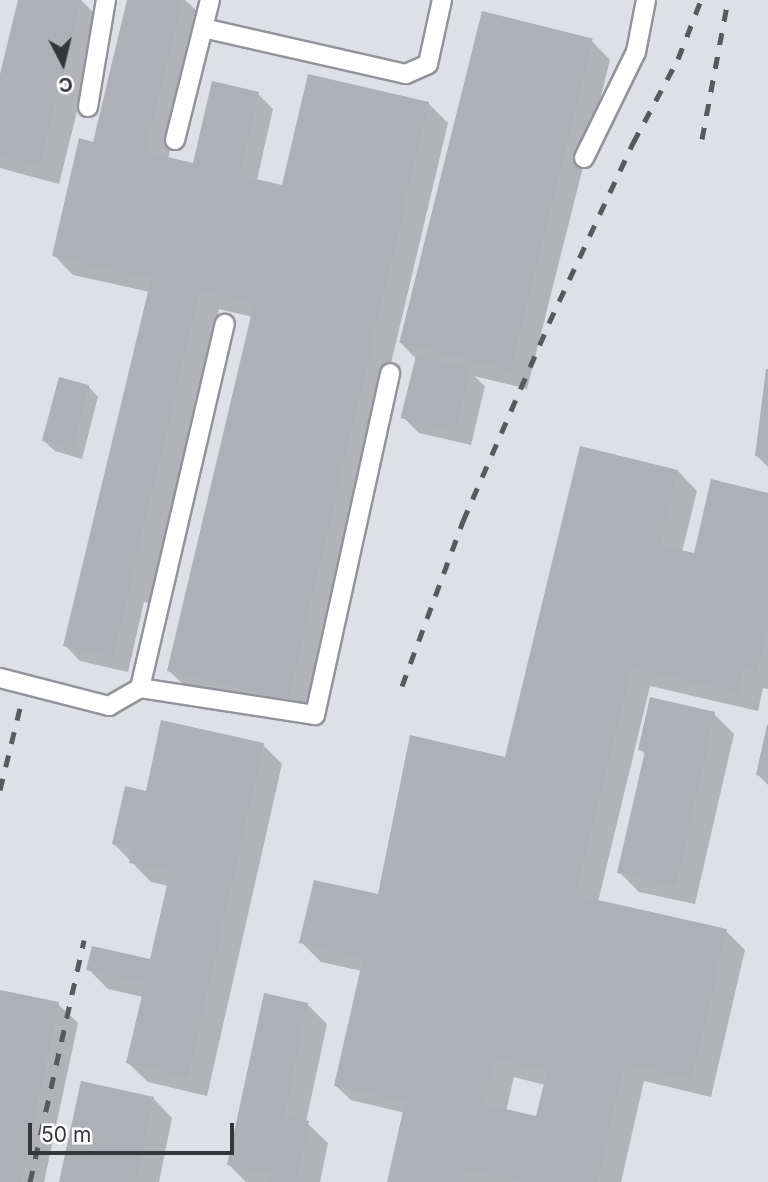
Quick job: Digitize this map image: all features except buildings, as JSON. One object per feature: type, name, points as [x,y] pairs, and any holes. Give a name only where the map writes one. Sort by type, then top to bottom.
[{"type":"lane","points":[[88,107],[106,0]]},
{"type":"lane","points":[[175,140],[210,0]]},
{"type":"lane","points":[[203,28],[406,74],[428,64],[442,0]]},
{"type":"lane","points":[[584,158],[636,52],[646,0]]},
{"type":"lane","points":[[140,688],[225,324]]},
{"type":"lane","points":[[0,678],[109,706],[140,688],[315,715],[390,373]]},
{"type":"railway","points":[[402,686],[463,521],[549,323],[633,143],[678,59],[701,0]]},
{"type":"railway","points":[[702,139],[728,0]]},
{"type":"railway","points":[[0,790],[21,704]]},
{"type":"railway","points":[[30,1182],[84,940]]}]
